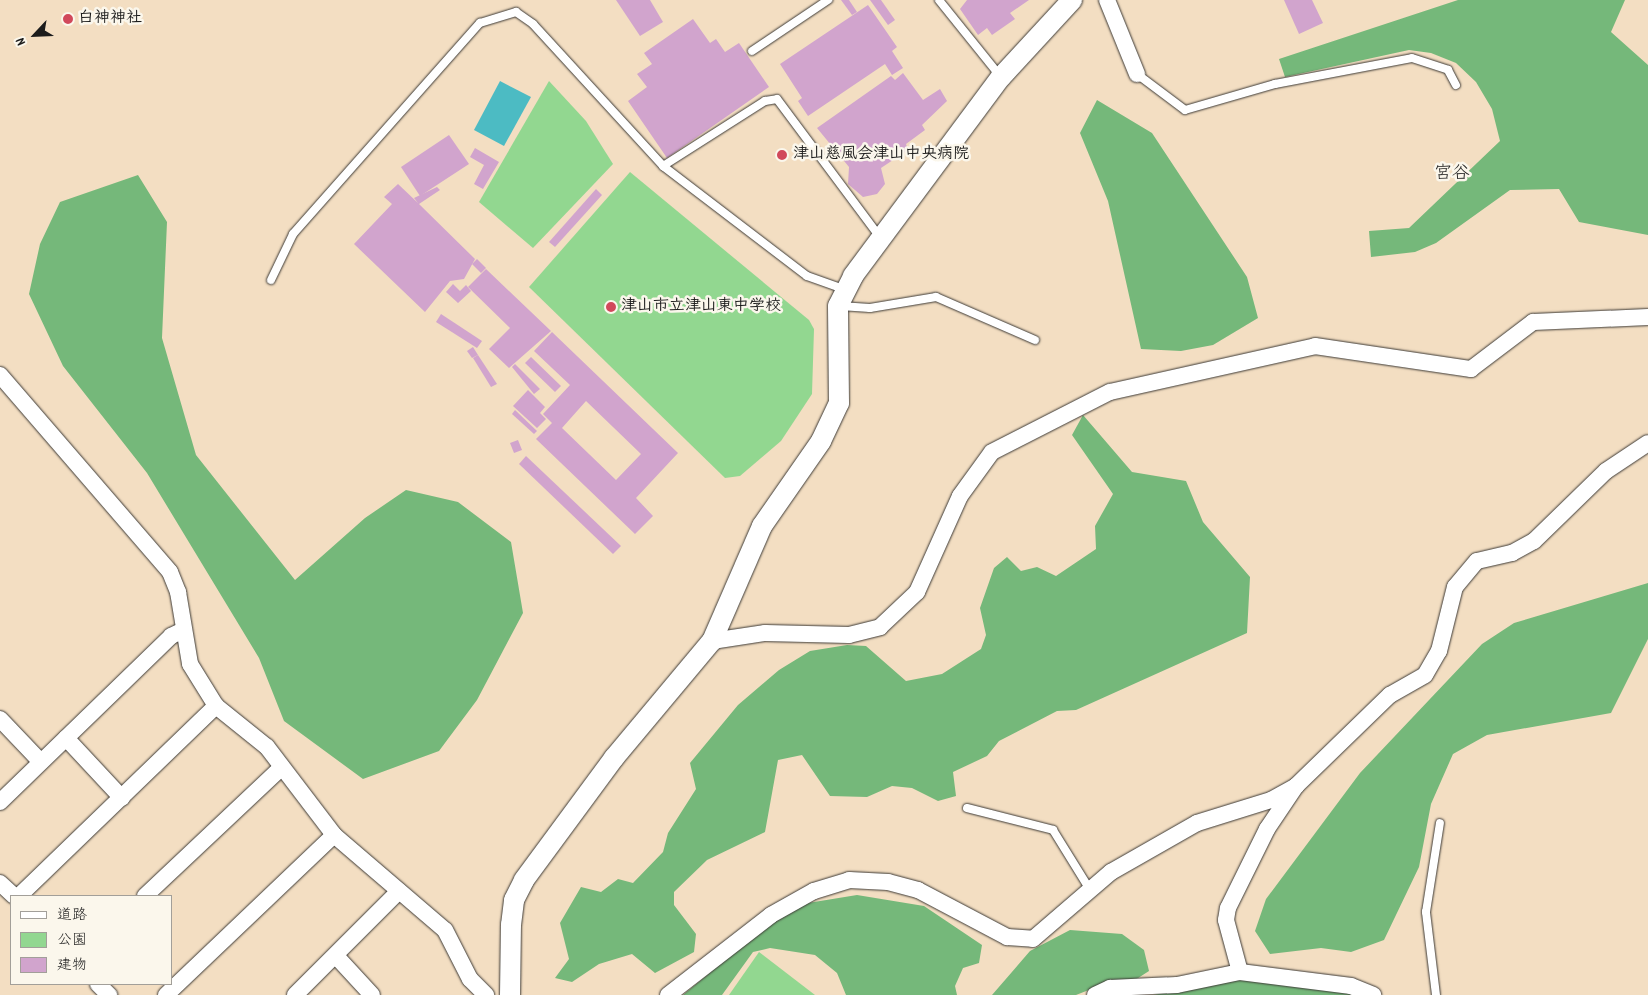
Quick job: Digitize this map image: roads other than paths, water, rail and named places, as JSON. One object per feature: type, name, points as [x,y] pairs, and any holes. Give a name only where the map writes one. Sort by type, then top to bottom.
[{"type":"street","points":[[510,995],[510,925],[514,900],[524,880],[614,758],[712,641],[762,526],[821,441],[839,403],[842,298],[879,236],[1001,77],[1072,0]]},
{"type":"street","points":[[1107,0],[1137,74]]},
{"type":"street","points":[[712,641],[765,633],[849,636],[880,627],[917,592],[960,496],[992,452],[1110,392],[1315,346],[1471,369],[1533,322],[1648,317]]},
{"type":"street","points":[[0,376],[170,572],[190,664],[216,706],[267,747],[334,835],[445,930],[470,979],[486,995]]},
{"type":"street","points":[[1240,972],[1226,920],[1228,908],[1267,829],[1296,786],[1390,695],[1425,675],[1439,651],[1455,587],[1477,561],[1512,553],[1534,541],[1606,471],[1648,443]]},
{"type":"street","points":[[0,802],[171,636],[184,630]]},
{"type":"street","points":[[20,895],[216,706]]},
{"type":"street","points":[[0,719],[42,762]]},
{"type":"street","points":[[66,738],[122,798]]},
{"type":"street","points":[[147,895],[282,767]]},
{"type":"street","points":[[668,995],[771,915],[814,891],[849,880],[888,882],[918,890],[986,928],[1022,939],[1041,934],[1090,888],[1197,823],[1271,800],[1296,786]]},
{"type":"street","points":[[166,995],[334,835]]},
{"type":"street","points":[[0,882],[13,895]]},
{"type":"street","points":[[295,995],[399,891]]},
{"type":"street","points":[[336,956],[372,995]]},
{"type":"street","points":[[1095,995],[1110,988],[1178,985],[1240,972],[1351,986],[1373,995]]},
{"type":"street","points":[[99,985],[109,995]]},
{"type":"lane","points":[[752,51],[828,0]]},
{"type":"lane","points":[[939,0],[1001,77]]},
{"type":"lane","points":[[271,280],[293,234],[480,23],[492,16],[516,12],[533,24],[664,166],[807,276],[842,298],[870,308],[936,298],[1035,340]]},
{"type":"lane","points":[[1137,74],[1185,110],[1275,84],[1412,58],[1448,70],[1456,84]]},
{"type":"lane","points":[[664,166],[765,101],[777,99],[879,236]]},
{"type":"lane","points":[[967,808],[1053,830],[1090,888]]},
{"type":"lane","points":[[1436,995],[1426,912],[1440,823]]},
{"type":"water","points":[[500,81],[531,97],[504,146],[474,130]]},
{"type":"place","name":"白神神社","points":[[68,19]]},
{"type":"place","name":"津山慈風会津山中央病院","points":[[782,155]]},
{"type":"place","name":"津山市立津山東中学校","points":[[611,307]]},
{"type":"district","name":"宮谷","points":[[1452,175]]}]
